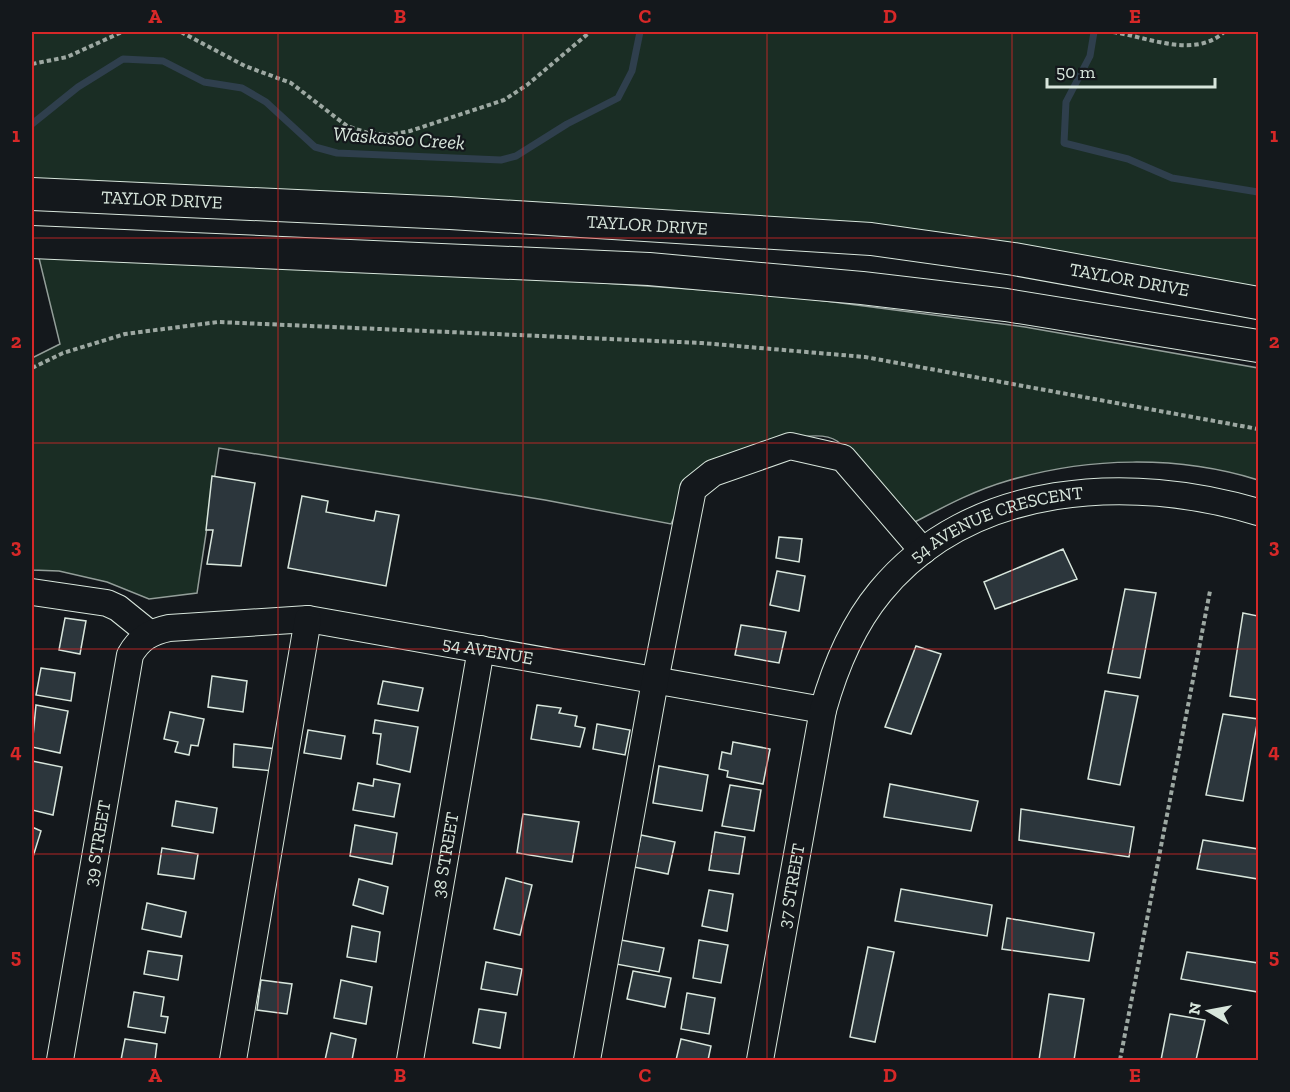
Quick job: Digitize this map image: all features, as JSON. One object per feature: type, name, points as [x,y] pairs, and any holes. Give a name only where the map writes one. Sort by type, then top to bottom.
[{"type":"main road","name":"TAYLOR DRIVE","points":[[32,194],[450,213],[871,239],[1014,259],[1258,303]]},
{"type":"main road","points":[[32,242],[649,269],[862,288],[1006,305],[1258,346]]},
{"type":"street","points":[[587,1060],[655,681],[693,489],[713,473],[790,446],[843,458],[924,551]]},
{"type":"street","name":"54 AVENUE CRESCENT","points":[[823,710],[834,671],[862,618],[880,592],[924,551],[969,522],[1032,500],[1110,490],[1200,497],[1258,512]]},
{"type":"street","points":[[32,592],[107,603],[118,608],[149,633]]},
{"type":"street","points":[[233,1060],[308,619]]},
{"type":"street","name":"54 AVENUE","points":[[149,633],[169,628],[308,619],[823,710]]},
{"type":"street","name":"39 STREET","points":[[60,1060],[129,656],[136,645],[149,633]]},
{"type":"street","name":"38 STREET","points":[[410,1060],[481,649]]},
{"type":"street","name":"37 STREET","points":[[760,1060],[823,710]]},
{"type":"path","points":[[32,64],[67,57],[122,32]]},
{"type":"path","points":[[181,32],[244,66],[291,83],[347,126],[368,133],[389,135],[410,131],[504,100],[536,78],[590,32]]},
{"type":"path","points":[[1113,32],[1190,46],[1207,42],[1224,32]]},
{"type":"path","points":[[32,368],[63,353],[126,334],[218,322],[678,342],[865,357],[1258,429]]},
{"type":"path","points":[[1120,1060],[1210,591]]},
{"type":"green space","points":[[32,32],[1258,32],[1258,290],[383,195],[32,179]]},
{"type":"green space","points":[[38,254],[561,280],[787,296],[1025,327],[1258,368],[1258,480],[1196,466],[1165,463],[1132,462],[1069,467],[994,485],[907,526],[866,469],[847,449],[837,441],[824,436],[807,436],[767,445],[696,471],[671,524],[545,500],[219,448],[197,593],[149,599],[107,582],[59,571],[32,570],[32,358],[60,344]]},
{"type":"building","points":[[212,476],[255,483],[241,566],[207,564],[213,530],[206,530]]},
{"type":"building","points":[[302,496],[328,501],[326,512],[374,521],[376,511],[399,515],[386,586],[288,568]]},
{"type":"building","points":[[779,537],[802,539],[799,562],[776,558]]},
{"type":"building","points":[[1063,549],[1077,579],[995,609],[984,582]]},
{"type":"building","points":[[777,571],[805,576],[799,611],[770,605]]},
{"type":"building","points":[[1125,589],[1156,593],[1140,678],[1108,673]]},
{"type":"building","points":[[1243,613],[1258,616],[1258,700],[1230,696]]},
{"type":"building","points":[[65,618],[86,621],[80,654],[59,650]]},
{"type":"building","points":[[741,625],[786,632],[779,663],[735,655]]},
{"type":"building","points":[[916,646],[941,654],[911,734],[885,727]]},
{"type":"building","points":[[41,668],[75,673],[71,701],[36,695]]},
{"type":"building","points":[[212,676],[247,681],[243,712],[208,707]]},
{"type":"building","points":[[383,681],[423,688],[418,711],[378,704]]},
{"type":"building","points":[[1105,691],[1138,696],[1120,785],[1088,779]]},
{"type":"building","points":[[36,705],[68,711],[60,753],[32,747]]},
{"type":"building","points":[[537,705],[561,708],[559,713],[577,716],[575,726],[585,728],[580,747],[531,739]]},
{"type":"building","points":[[170,712],[204,719],[198,746],[191,745],[189,755],[175,752],[178,742],[164,739]]},
{"type":"building","points":[[1223,714],[1258,719],[1243,801],[1206,795]]},
{"type":"building","points":[[375,720],[418,727],[410,772],[377,764],[381,734],[373,733]]},
{"type":"building","points":[[597,724],[630,730],[625,755],[593,749]]},
{"type":"building","points":[[308,730],[345,736],[341,759],[304,753]]},
{"type":"building","points":[[733,742],[770,749],[763,784],[727,777],[728,771],[719,769],[722,752],[731,754]]},
{"type":"building","points":[[234,744],[277,749],[273,771],[233,767]]},
{"type":"building","points":[[32,761],[62,767],[53,815],[32,810]]},
{"type":"building","points":[[659,766],[708,775],[702,811],[653,803]]},
{"type":"building","points":[[374,779],[400,784],[394,817],[353,810],[358,783],[373,786]]},
{"type":"building","points":[[890,784],[978,801],[971,831],[884,817]]},
{"type":"building","points":[[730,785],[761,790],[754,831],[722,826]]},
{"type":"building","points":[[176,801],[217,808],[213,833],[172,826]]},
{"type":"building","points":[[1021,809],[1134,827],[1129,857],[1019,840]]},
{"type":"building","points":[[523,814],[579,822],[572,862],[517,853]]},
{"type":"building","points":[[355,825],[397,833],[392,864],[350,856]]},
{"type":"building","points":[[32,827],[41,831],[32,860]]},
{"type":"building","points":[[715,832],[745,837],[739,874],[709,870]]},
{"type":"building","points":[[641,835],[675,842],[668,874],[634,867]]},
{"type":"building","points":[[1203,840],[1258,849],[1258,879],[1197,869]]},
{"type":"building","points":[[162,848],[198,854],[194,879],[158,874]]},
{"type":"building","points":[[506,878],[532,885],[520,935],[494,929]]},
{"type":"building","points":[[359,879],[388,887],[383,914],[353,905]]},
{"type":"building","points":[[901,889],[992,905],[987,936],[895,921]]},
{"type":"building","points":[[709,890],[733,894],[727,931],[702,926]]},
{"type":"building","points":[[147,903],[186,912],[181,937],[142,929]]},
{"type":"building","points":[[1007,918],[1094,933],[1089,961],[1002,949]]},
{"type":"building","points":[[352,926],[380,932],[376,962],[347,957]]},
{"type":"building","points":[[621,940],[664,948],[659,972],[616,964]]},
{"type":"building","points":[[699,940],[728,945],[721,983],[693,978]]},
{"type":"building","points":[[868,947],[894,952],[875,1042],[850,1037]]},
{"type":"building","points":[[148,951],[182,956],[178,980],[144,974]]},
{"type":"building","points":[[1187,952],[1258,963],[1258,992],[1181,979]]},
{"type":"building","points":[[486,962],[522,969],[517,995],[481,989]]},
{"type":"building","points":[[633,971],[671,978],[665,1007],[627,999]]},
{"type":"building","points":[[261,980],[292,984],[287,1014],[257,1010]]},
{"type":"building","points":[[341,980],[372,987],[366,1024],[334,1018]]},
{"type":"building","points":[[134,992],[164,997],[161,1016],[168,1017],[165,1033],[128,1027]]},
{"type":"building","points":[[687,993],[715,998],[709,1034],[681,1029]]},
{"type":"building","points":[[1049,994],[1084,999],[1074,1060],[1039,1060]]},
{"type":"building","points":[[479,1009],[506,1013],[500,1048],[473,1043]]},
{"type":"building","points":[[1170,1014],[1205,1020],[1196,1060],[1161,1060]]},
{"type":"building","points":[[331,1033],[356,1039],[352,1060],[325,1060]]},
{"type":"building","points":[[125,1039],[157,1044],[155,1060],[121,1060]]},
{"type":"building","points":[[681,1039],[711,1046],[708,1060],[676,1060]]},
{"type":"waterway","name":"Waskasoo Creek","points":[[32,124],[78,87],[123,59],[163,61],[204,82],[242,88],[266,102],[315,147],[337,153],[501,160],[516,156],[567,124],[618,98],[632,71],[640,32]]},
{"type":"waterway","name":"Waskasoo Creek","points":[[1094,32],[1090,56],[1066,102],[1064,143],[1128,159],[1172,178],[1258,192]]}]
